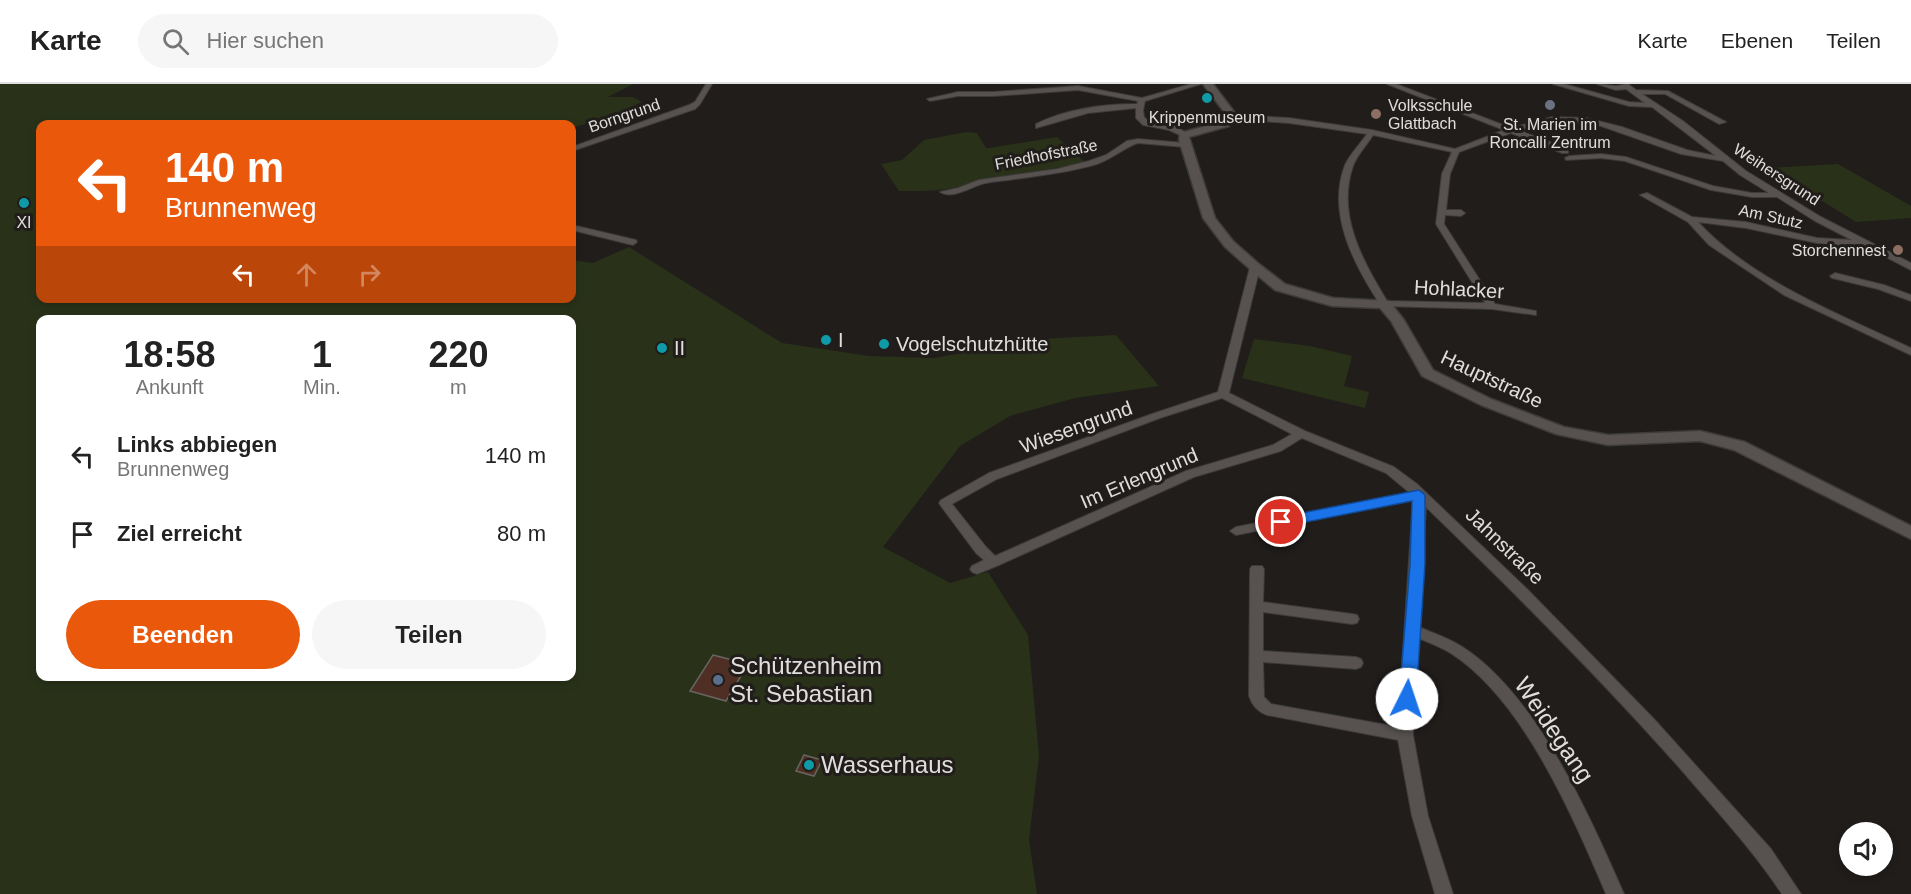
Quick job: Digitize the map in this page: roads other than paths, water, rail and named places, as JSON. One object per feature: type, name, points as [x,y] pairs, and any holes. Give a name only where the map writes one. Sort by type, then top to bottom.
[{"type":"street","name":"Borngrund","points":[[576,148],[692,106],[698,103],[709,84]]},
{"type":"street","points":[[1175,84],[1187,87]]},
{"type":"street","points":[[1039,126],[1100,109],[1142,103],[1198,84]]},
{"type":"street","points":[[1208,84],[1233,117]]},
{"type":"street","points":[[1390,84],[1516,130],[1567,154],[1626,159],[1711,188],[1752,195],[1778,195]]},
{"type":"street","points":[[1556,84],[1629,104],[1653,105]]},
{"type":"street","name":"Weihersgrund","points":[[1600,84],[1616,88],[1625,85],[1724,159],[1778,195],[1860,242],[1911,267]]},
{"type":"street","points":[[930,99],[958,94],[1078,88],[1142,103]]},
{"type":"street","name":"Weihersgrund","points":[[1636,92],[1665,92],[1722,122]]},
{"type":"street","points":[[1142,103],[1140,118],[1146,123],[1171,128],[1185,140],[1209,218],[1230,244],[1255,267],[1284,289],[1332,302],[1384,304]]},
{"type":"street","points":[[1185,140],[1225,124],[1233,117],[1277,119],[1372,132],[1456,151],[1551,119],[1574,119],[1614,128],[1686,153],[1724,159]]},
{"type":"street","points":[[1372,132],[1350,164],[1342,190],[1344,217],[1357,259],[1384,304]]},
{"type":"street","name":"Friedhofstraße","points":[[944,192],[960,190],[979,182],[1057,171],[1091,163],[1110,157],[1130,143],[1138,141],[1185,140]]},
{"type":"street","points":[[1456,151],[1446,174],[1440,224],[1492,306]]},
{"type":"street","points":[[1644,195],[1689,219],[1712,243],[1787,292],[1911,352]]},
{"type":"street","points":[[1442,212],[1461,213]]},
{"type":"street","name":"Am Stutz","points":[[1676,219],[1746,225],[1817,242],[1842,244],[1860,242]]},
{"type":"street","points":[[576,229],[633,242]]},
{"type":"street","points":[[1223,394],[1255,267]]},
{"type":"street","points":[[1835,276],[1881,287],[1911,298]]},
{"type":"street","name":"Hohlacker","points":[[1384,304],[1492,306],[1533,313]]},
{"type":"street","name":"Hauptstraße","points":[[1384,304],[1397,321],[1427,373],[1486,402],[1561,431],[1608,440],[1700,436],[1739,446],[1911,532]]},
{"type":"street","name":"Jahnstraße","points":[[1223,394],[1301,434],[1390,470],[1416,491],[1522,592],[1649,723],[1765,854],[1792,894]]},
{"type":"street","name":"Wiesengrund","points":[[994,562],[981,550],[945,503],[993,476],[1223,394]]},
{"type":"street","name":"Im Erlengrund","points":[[977,569],[1190,474],[1277,448],[1301,434]]},
{"type":"street","points":[[1236,531],[1416,491],[1418,564],[1405,735],[1431,859],[1444,894]]},
{"type":"street","points":[[1257,569],[1256,696],[1258,701],[1267,709],[1405,735]]},
{"type":"street","points":[[1256,606],[1352,619]]},
{"type":"street","name":"Weidegang","points":[[1412,630],[1457,651],[1485,673],[1508,700],[1552,765],[1586,825],[1616,894]]},
{"type":"street","points":[[1256,656],[1356,663]]},
{"type":"place","name":"Krippenmuseum","points":[[1207,98]]},
{"type":"place","name":"St. Marien im Roncalli Zentrum","points":[[1550,105]]},
{"type":"place","name":"Volksschule Glattbach","points":[[1376,114]]},
{"type":"place","name":"XI","points":[[24,203]]},
{"type":"place","name":"Storchennest","points":[[1898,250]]},
{"type":"place","name":"I","points":[[826,340]]},
{"type":"place","name":"Vogelschutzhütte","points":[[884,344]]},
{"type":"place","name":"II","points":[[662,348]]},
{"type":"place","name":"Schützenheim St. Sebastian","points":[[718,680]]},
{"type":"place","name":"Wasserhaus","points":[[809,765]]}]
